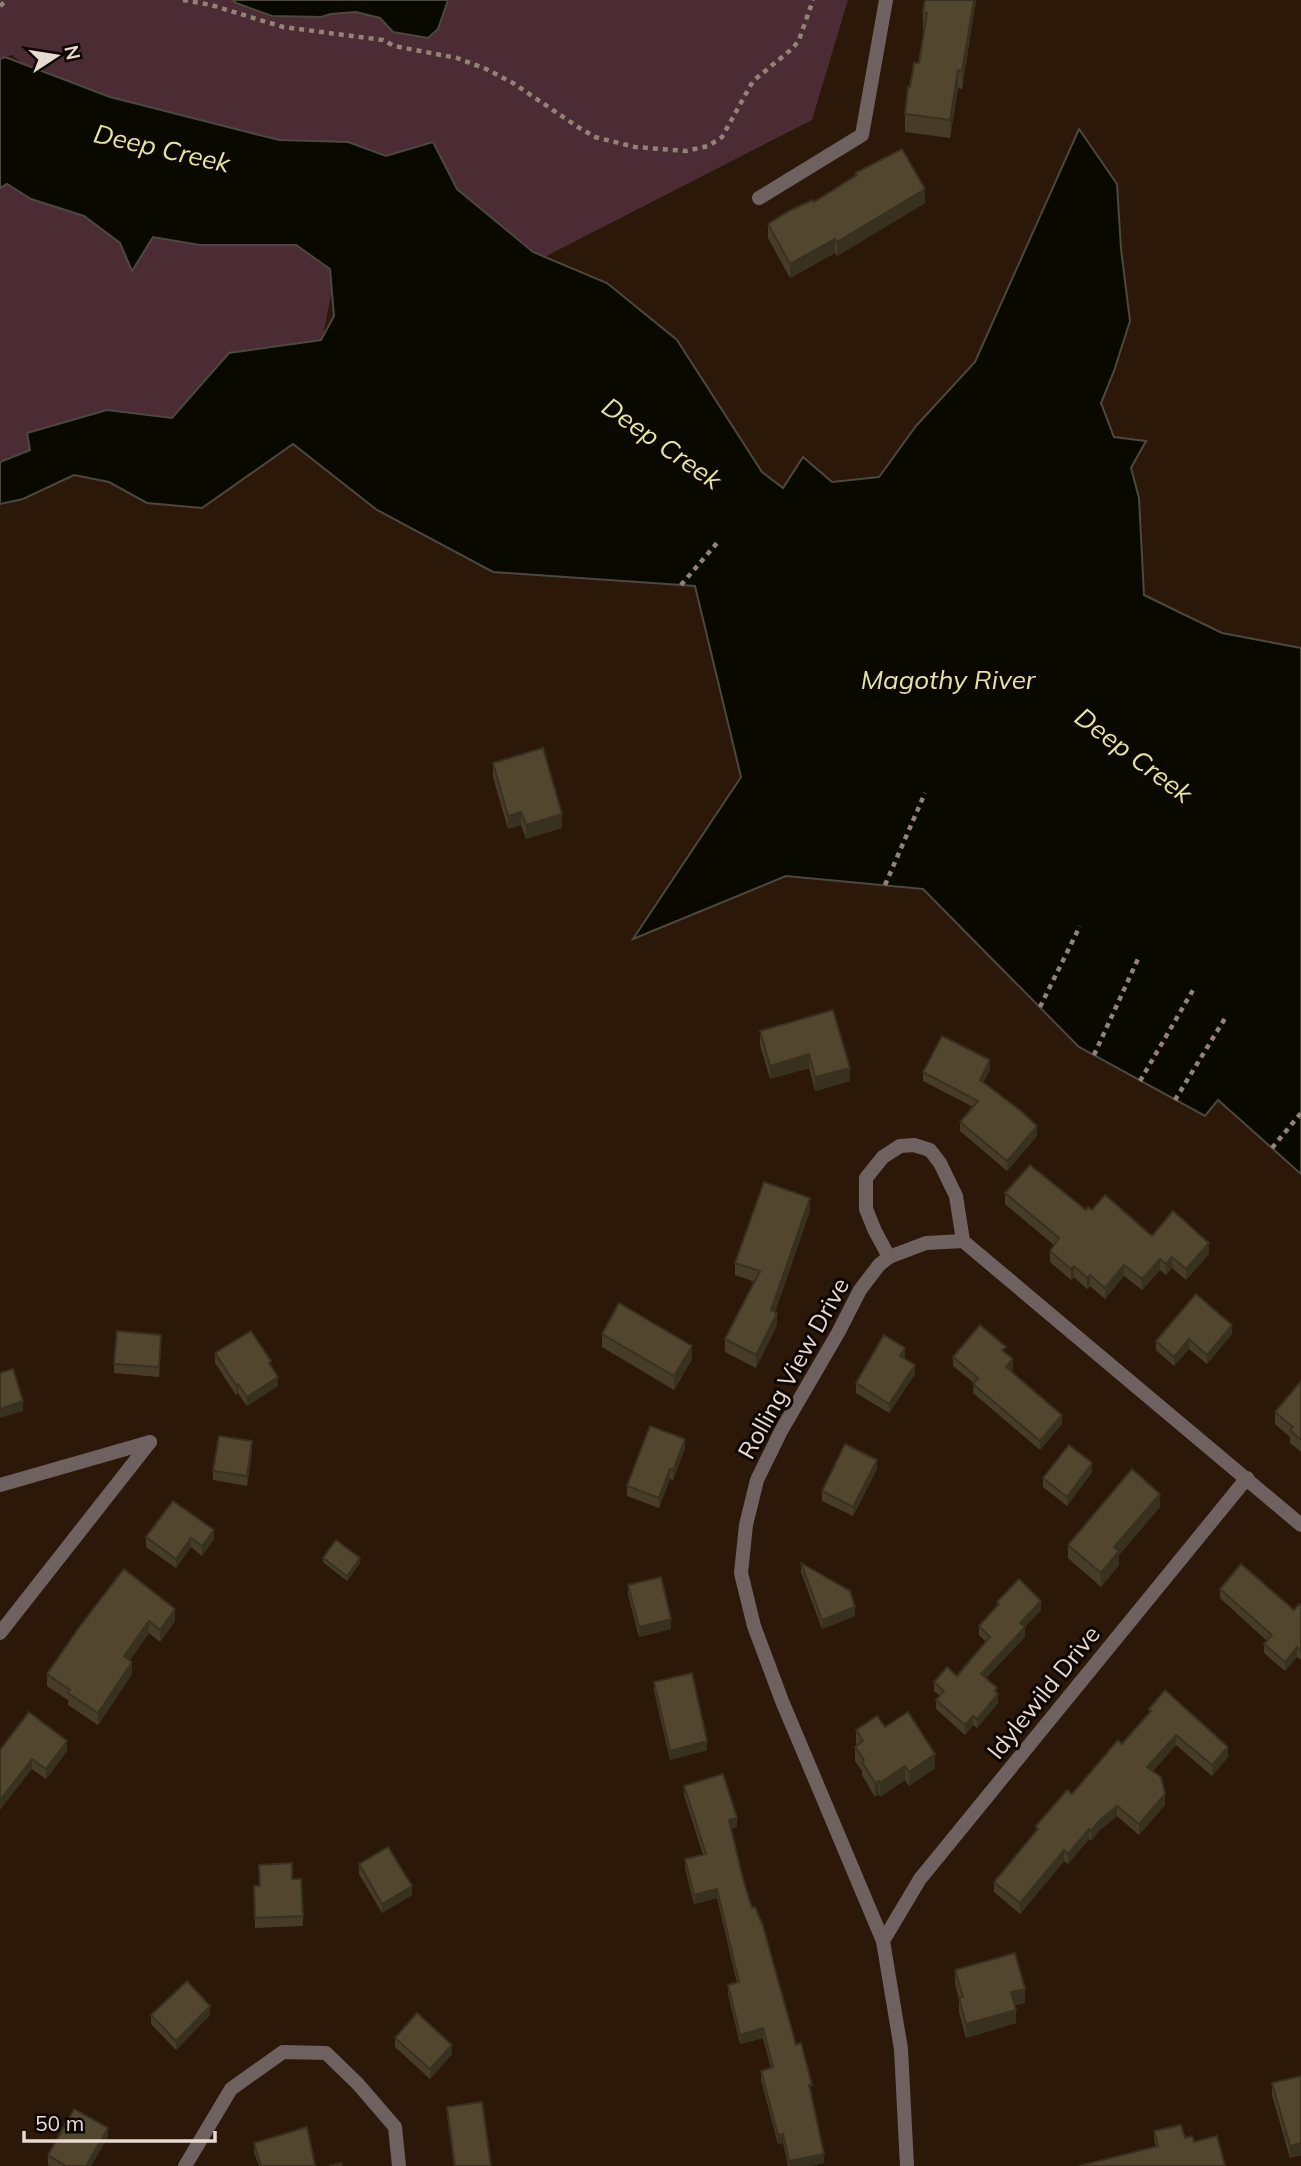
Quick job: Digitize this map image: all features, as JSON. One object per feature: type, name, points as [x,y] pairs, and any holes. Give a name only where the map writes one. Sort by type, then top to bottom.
[{"type":"street","points":[[759,198],[862,135],[886,0]]},
{"type":"street","points":[[889,1257],[866,1209],[866,1178],[883,1157],[900,1146],[914,1145],[929,1150],[940,1163],[956,1196],[963,1241],[1301,1525]]},
{"type":"street","name":"Rolling View Drive","points":[[907,2166],[901,2049],[883,1941],[782,1701],[754,1626],[741,1573],[746,1525],[757,1480],[781,1431],[860,1290],[879,1265],[889,1257],[926,1243],[963,1241]]},
{"type":"street","points":[[0,1485],[150,1442],[0,1633]]},
{"type":"street","name":"Idylewild Drive","points":[[883,1941],[920,1879],[1247,1478]]},
{"type":"street","points":[[185,2166],[231,2089],[283,2052],[326,2053],[350,2076],[395,2127],[399,2166]]},
{"type":"path","points":[[0,6],[7,0]]},
{"type":"path","points":[[183,0],[211,5],[283,27],[383,40],[394,46],[457,58],[513,83],[595,136],[635,147],[687,151],[708,146],[722,137],[753,81],[799,40],[813,0]]},
{"type":"path","points":[[681,584],[717,543]]},
{"type":"path","points":[[885,886],[925,793]]},
{"type":"path","points":[[1040,1007],[1080,926]]},
{"type":"path","points":[[1094,1055],[1139,959]]},
{"type":"path","points":[[1140,1081],[1193,990]]},
{"type":"path","points":[[1175,1100],[1227,1015]]},
{"type":"path","points":[[1272,1148],[1301,1113]]},
{"type":"shaded area","points":[[0,0],[848,0],[812,120],[523,268],[251,137],[39,77],[12,55],[0,58]]},
{"type":"shaded area","points":[[6,184],[31,199],[84,216],[121,243],[132,270],[153,237],[200,245],[296,245],[330,269],[332,290],[322,340],[229,353],[172,418],[106,410],[27,433],[31,450],[0,462],[0,188]]},
{"type":"water","points":[[233,0],[448,0],[438,29],[428,38],[393,32],[380,18],[356,12],[321,17],[272,16]]},
{"type":"water","name":"Magothy River","points":[[5,57],[110,97],[279,140],[348,142],[386,156],[433,142],[457,189],[533,252],[607,283],[677,340],[762,472],[783,488],[803,457],[832,482],[879,477],[916,426],[975,362],[1079,129],[1117,184],[1121,249],[1130,321],[1101,403],[1114,437],[1146,441],[1131,468],[1139,498],[1144,595],[1222,633],[1301,648],[1301,1174],[1218,1100],[1205,1116],[1079,1047],[923,889],[786,876],[633,939],[741,777],[695,586],[493,572],[377,510],[293,444],[202,508],[147,503],[109,482],[74,475],[23,499],[0,504],[0,462],[30,450],[27,433],[107,410],[172,418],[229,353],[321,340],[334,316],[330,269],[296,245],[200,245],[153,237],[132,271],[120,243],[84,216],[31,199],[7,184],[0,188],[0,59]]},
{"type":"building","points":[[925,0],[974,0],[962,71],[958,70],[950,120],[905,114],[914,63],[919,63],[927,13],[923,12]]},
{"type":"building","points":[[902,149],[925,189],[837,242],[835,239],[790,264],[768,224],[789,211],[813,200],[814,202],[857,175],[855,173]]},
{"type":"building","points":[[543,748],[562,814],[526,825],[521,812],[508,816],[493,763]]},
{"type":"building","points":[[833,1010],[850,1068],[815,1077],[809,1054],[770,1066],[760,1031]]},
{"type":"building","points":[[942,1036],[990,1060],[980,1080],[1037,1126],[1007,1161],[960,1122],[978,1101],[923,1072]]},
{"type":"building","points":[[1030,1165],[1086,1210],[1088,1207],[1092,1210],[1105,1195],[1152,1236],[1173,1211],[1209,1243],[1186,1269],[1172,1257],[1166,1264],[1160,1259],[1142,1279],[1124,1265],[1105,1288],[1090,1275],[1087,1278],[1074,1266],[1071,1269],[1050,1251],[1059,1238],[1005,1193]]},
{"type":"building","points":[[764,1182],[810,1198],[771,1310],[777,1313],[756,1355],[725,1339],[760,1271],[735,1263]]},
{"type":"building","points":[[1196,1294],[1232,1325],[1207,1355],[1189,1339],[1174,1357],[1156,1341]]},
{"type":"building","points":[[619,1303],[692,1346],[674,1376],[602,1334]]},
{"type":"building","points":[[980,1325],[1006,1347],[1002,1350],[1013,1359],[1006,1367],[1062,1415],[1040,1441],[973,1384],[978,1378],[953,1357]]},
{"type":"building","points":[[117,1331],[161,1335],[159,1367],[114,1364]]},
{"type":"building","points":[[251,1331],[278,1377],[247,1397],[215,1353]]},
{"type":"building","points":[[884,1335],[905,1348],[900,1356],[915,1365],[889,1404],[856,1383]]},
{"type":"building","points":[[13,1369],[23,1401],[0,1409],[0,1373]]},
{"type":"building","points":[[1301,1381],[1301,1440],[1290,1430],[1293,1427],[1275,1412]]},
{"type":"building","points":[[650,1426],[685,1439],[659,1498],[627,1486]]},
{"type":"building","points":[[219,1436],[252,1441],[247,1476],[213,1471]]},
{"type":"building","points":[[845,1444],[877,1460],[853,1507],[822,1491]]},
{"type":"building","points":[[1069,1445],[1092,1463],[1067,1497],[1043,1478]]},
{"type":"building","points":[[1132,1469],[1160,1494],[1114,1547],[1119,1551],[1101,1573],[1068,1545]]},
{"type":"building","points":[[173,1501],[214,1530],[202,1546],[191,1538],[176,1559],[146,1537]]},
{"type":"building","points":[[336,1540],[360,1558],[347,1576],[323,1558]]},
{"type":"building","points":[[801,1563],[850,1591],[855,1607],[822,1620]]},
{"type":"building","points":[[1241,1564],[1294,1610],[1299,1604],[1301,1606],[1301,1651],[1297,1647],[1285,1662],[1264,1644],[1272,1635],[1220,1589]]},
{"type":"building","points":[[124,1569],[175,1609],[160,1630],[149,1621],[124,1656],[132,1662],[98,1713],[68,1693],[70,1690],[47,1674]]},
{"type":"building","points":[[661,1577],[671,1619],[639,1627],[628,1585]]},
{"type":"building","points":[[1019,1579],[1041,1601],[1020,1623],[1025,1627],[981,1674],[997,1688],[995,1691],[998,1694],[977,1719],[973,1716],[965,1725],[936,1700],[944,1691],[934,1682],[947,1667],[957,1676],[990,1637],[979,1626]]},
{"type":"building","points":[[692,1673],[707,1741],[670,1751],[654,1682]]},
{"type":"building","points":[[1165,1690],[1228,1747],[1212,1765],[1176,1735],[1147,1767],[1161,1777],[1165,1794],[1139,1824],[1117,1806],[1091,1831],[1089,1829],[1068,1854],[1064,1850],[1020,1903],[994,1882],[1067,1790],[1072,1794],[1118,1740],[1122,1744],[1151,1711],[1149,1709]]},
{"type":"building","points":[[29,1712],[67,1741],[46,1769],[32,1759],[0,1800],[0,1750]]},
{"type":"building","points":[[908,1712],[935,1754],[909,1772],[905,1766],[880,1783],[875,1783],[855,1747],[863,1741],[856,1730],[877,1716],[885,1727]]},
{"type":"building","points":[[723,1774],[737,1818],[729,1820],[743,1879],[752,1908],[755,1907],[763,1926],[796,2045],[801,2043],[812,2085],[809,2085],[824,2154],[789,2161],[783,2134],[778,2135],[761,2071],[773,2067],[763,2028],[740,2035],[728,1985],[739,1982],[717,1889],[694,1895],[685,1859],[706,1854],[684,1786]]},
{"type":"building","points":[[388,1847],[412,1886],[382,1904],[359,1864]]},
{"type":"building","points":[[292,1863],[292,1879],[301,1879],[303,1916],[255,1918],[254,1886],[260,1886],[259,1865]]},
{"type":"building","points":[[1015,1953],[1025,1989],[1011,1992],[1016,2010],[966,2024],[959,1998],[963,1997],[955,1970]]},
{"type":"building","points":[[187,1981],[210,2006],[176,2041],[151,2015]]},
{"type":"building","points":[[417,2013],[452,2045],[430,2069],[395,2038]]},
{"type":"building","points":[[1301,2076],[1301,2143],[1290,2146],[1272,2083]]},
{"type":"building","points":[[482,2102],[491,2166],[455,2166],[447,2107]]},
{"type":"building","points":[[74,2109],[108,2128],[86,2166],[66,2166],[48,2155]]},
{"type":"building","points":[[1181,2125],[1185,2138],[1192,2136],[1194,2142],[1217,2136],[1225,2166],[1079,2166],[1158,2146],[1154,2131]]},
{"type":"building","points":[[307,2127],[315,2165],[261,2166],[254,2143]]},
{"type":"water label","name":"Deep Creek","points":[[162,148]]},
{"type":"water label","name":"Deep Creek","points":[[662,443]]},
{"type":"water label","name":"Deep Creek","points":[[1134,755]]}]
